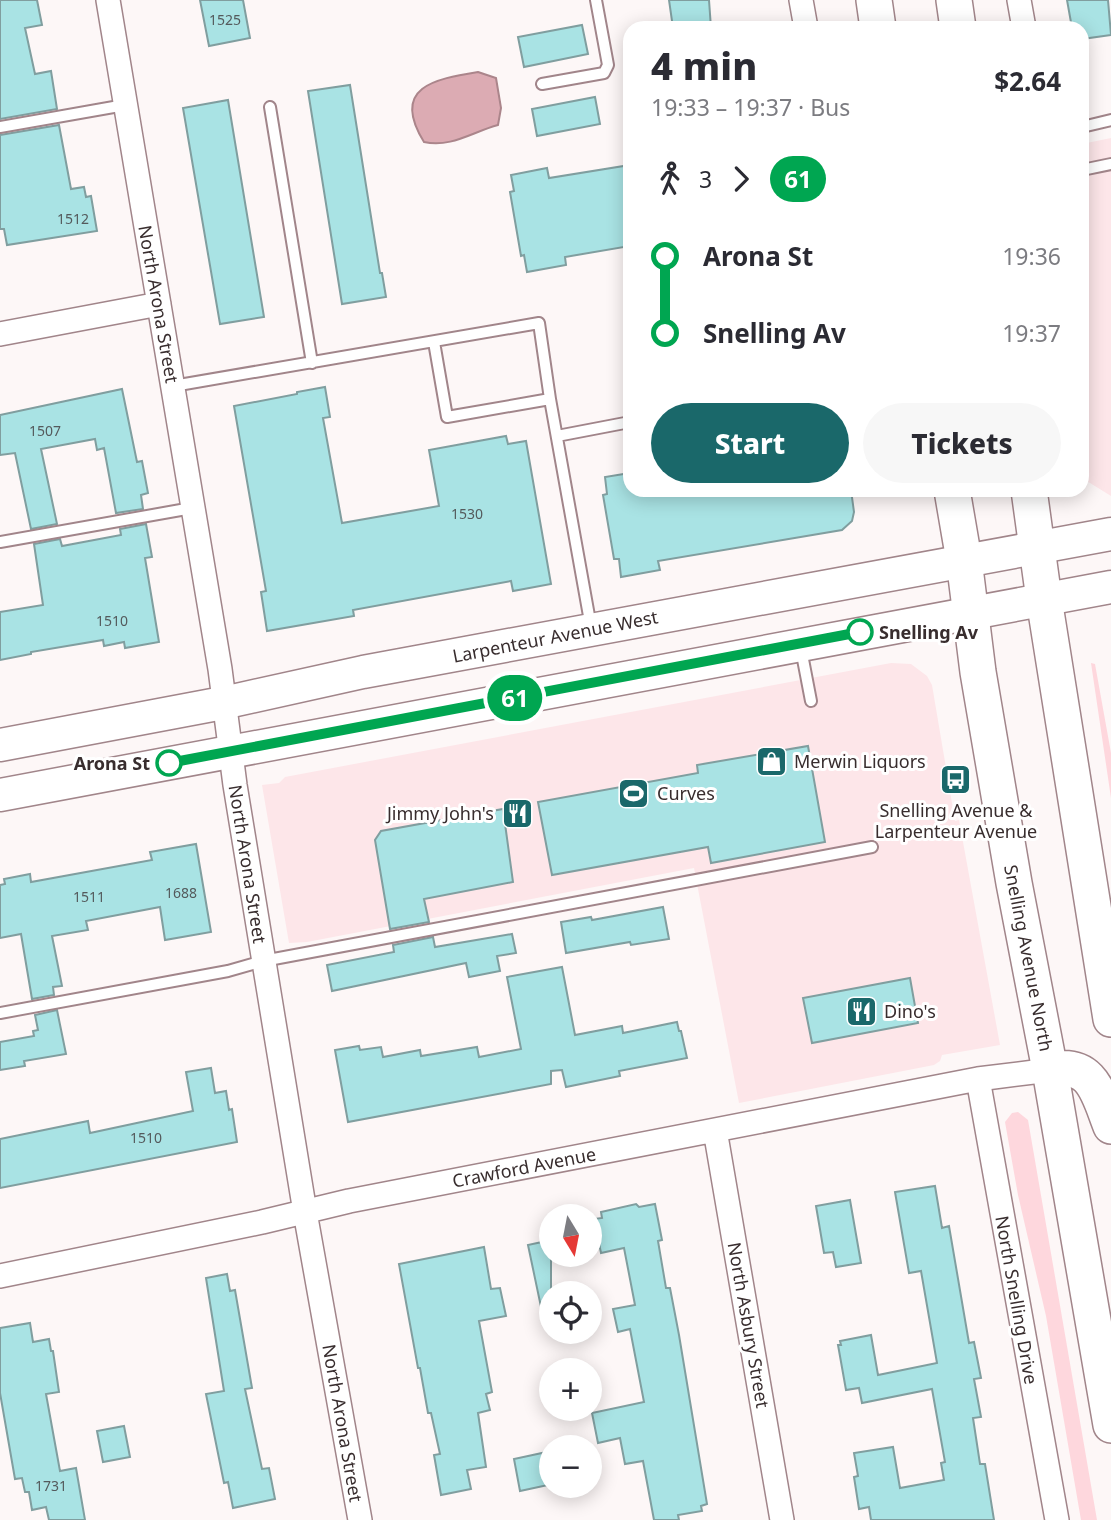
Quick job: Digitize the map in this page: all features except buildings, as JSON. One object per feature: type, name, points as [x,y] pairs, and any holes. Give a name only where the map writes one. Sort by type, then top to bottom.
[{"type":"main road","points":[[874,0],[877,21]]},
{"type":"main road","points":[[954,0],[957,21]]},
{"type":"main road","name":"Snelling Avenue North","points":[[953,497],[978,672],[1111,1425]]},
{"type":"main road","points":[[1030,497],[1111,1019]]},
{"type":"main road","name":"Larpenteur Avenue West","points":[[0,746],[223,704],[363,672],[1111,534]]},
{"type":"main road","points":[[0,794],[1111,587]]},
{"type":"main road","points":[[1050,1070],[1063,1067],[1080,1070],[1089,1078],[1111,1126]]},
{"type":"street","name":"North Arona Street","points":[[108,0],[220,669],[223,704],[263,961],[360,1520]]},
{"type":"street","points":[[801,0],[805,21]]},
{"type":"street","points":[[1019,0],[1023,21]]},
{"type":"street","points":[[0,334],[159,304]]},
{"type":"street","name":"Crawford Avenue","points":[[0,1276],[349,1201],[978,1079],[1050,1070]]},
{"type":"street","name":"North Snelling Drive","points":[[978,1079],[1057,1520]]},
{"type":"street","name":"North Asbury Street","points":[[715,1130],[782,1520]]},
{"type":"lane","points":[[542,84],[604,73],[608,65],[596,0]]},
{"type":"lane","points":[[0,127],[125,105]]},
{"type":"lane","points":[[270,107],[312,363]]},
{"type":"lane","points":[[1089,125],[1111,120]]},
{"type":"lane","points":[[1089,169],[1111,164]]},
{"type":"lane","points":[[173,386],[540,323],[550,400],[592,629]]},
{"type":"lane","points":[[434,342],[447,417],[550,400]]},
{"type":"lane","points":[[557,436],[623,423]]},
{"type":"lane","points":[[0,542],[192,508]]},
{"type":"lane","points":[[800,644],[811,701]]},
{"type":"lane","points":[[0,1013],[872,847]]},
{"type":"shaded area","points":[[478,72],[496,78],[501,108],[498,125],[452,141],[424,142],[412,109],[415,98],[422,89],[433,83]]},
{"type":"shaded area","points":[[1111,138],[1111,496],[1089,482],[1089,143]]},
{"type":"shaded area","points":[[891,663],[911,664],[927,676],[932,685],[955,821],[959,820],[1000,1045],[942,1055],[940,1061],[934,1065],[739,1103],[694,868],[307,942],[289,943],[262,785],[279,783],[285,777]]},
{"type":"shaded area","points":[[1091,663],[1095,664],[1111,753],[1111,798]]},
{"type":"shaded area","points":[[1018,1112],[1028,1120],[1097,1520],[1081,1520],[1046,1316],[1018,1195],[1005,1122],[1012,1113]]},
{"type":"bus line","name":"61","points":[[169,763],[860,632]]},
{"type":"place","name":"Snelling Av","points":[[860,632]]},
{"type":"place","name":"Merwin Liquors","points":[[771,761]]},
{"type":"place","name":"Arona St","points":[[169,763]]},
{"type":"place","name":"Snelling Avenue & Larpenteur Avenue","points":[[956,779]]},
{"type":"place","name":"Curves","points":[[634,793]]},
{"type":"place","name":"Jimmy John's","points":[[517,813]]},
{"type":"place","name":"Dino's","points":[[861,1011]]}]
